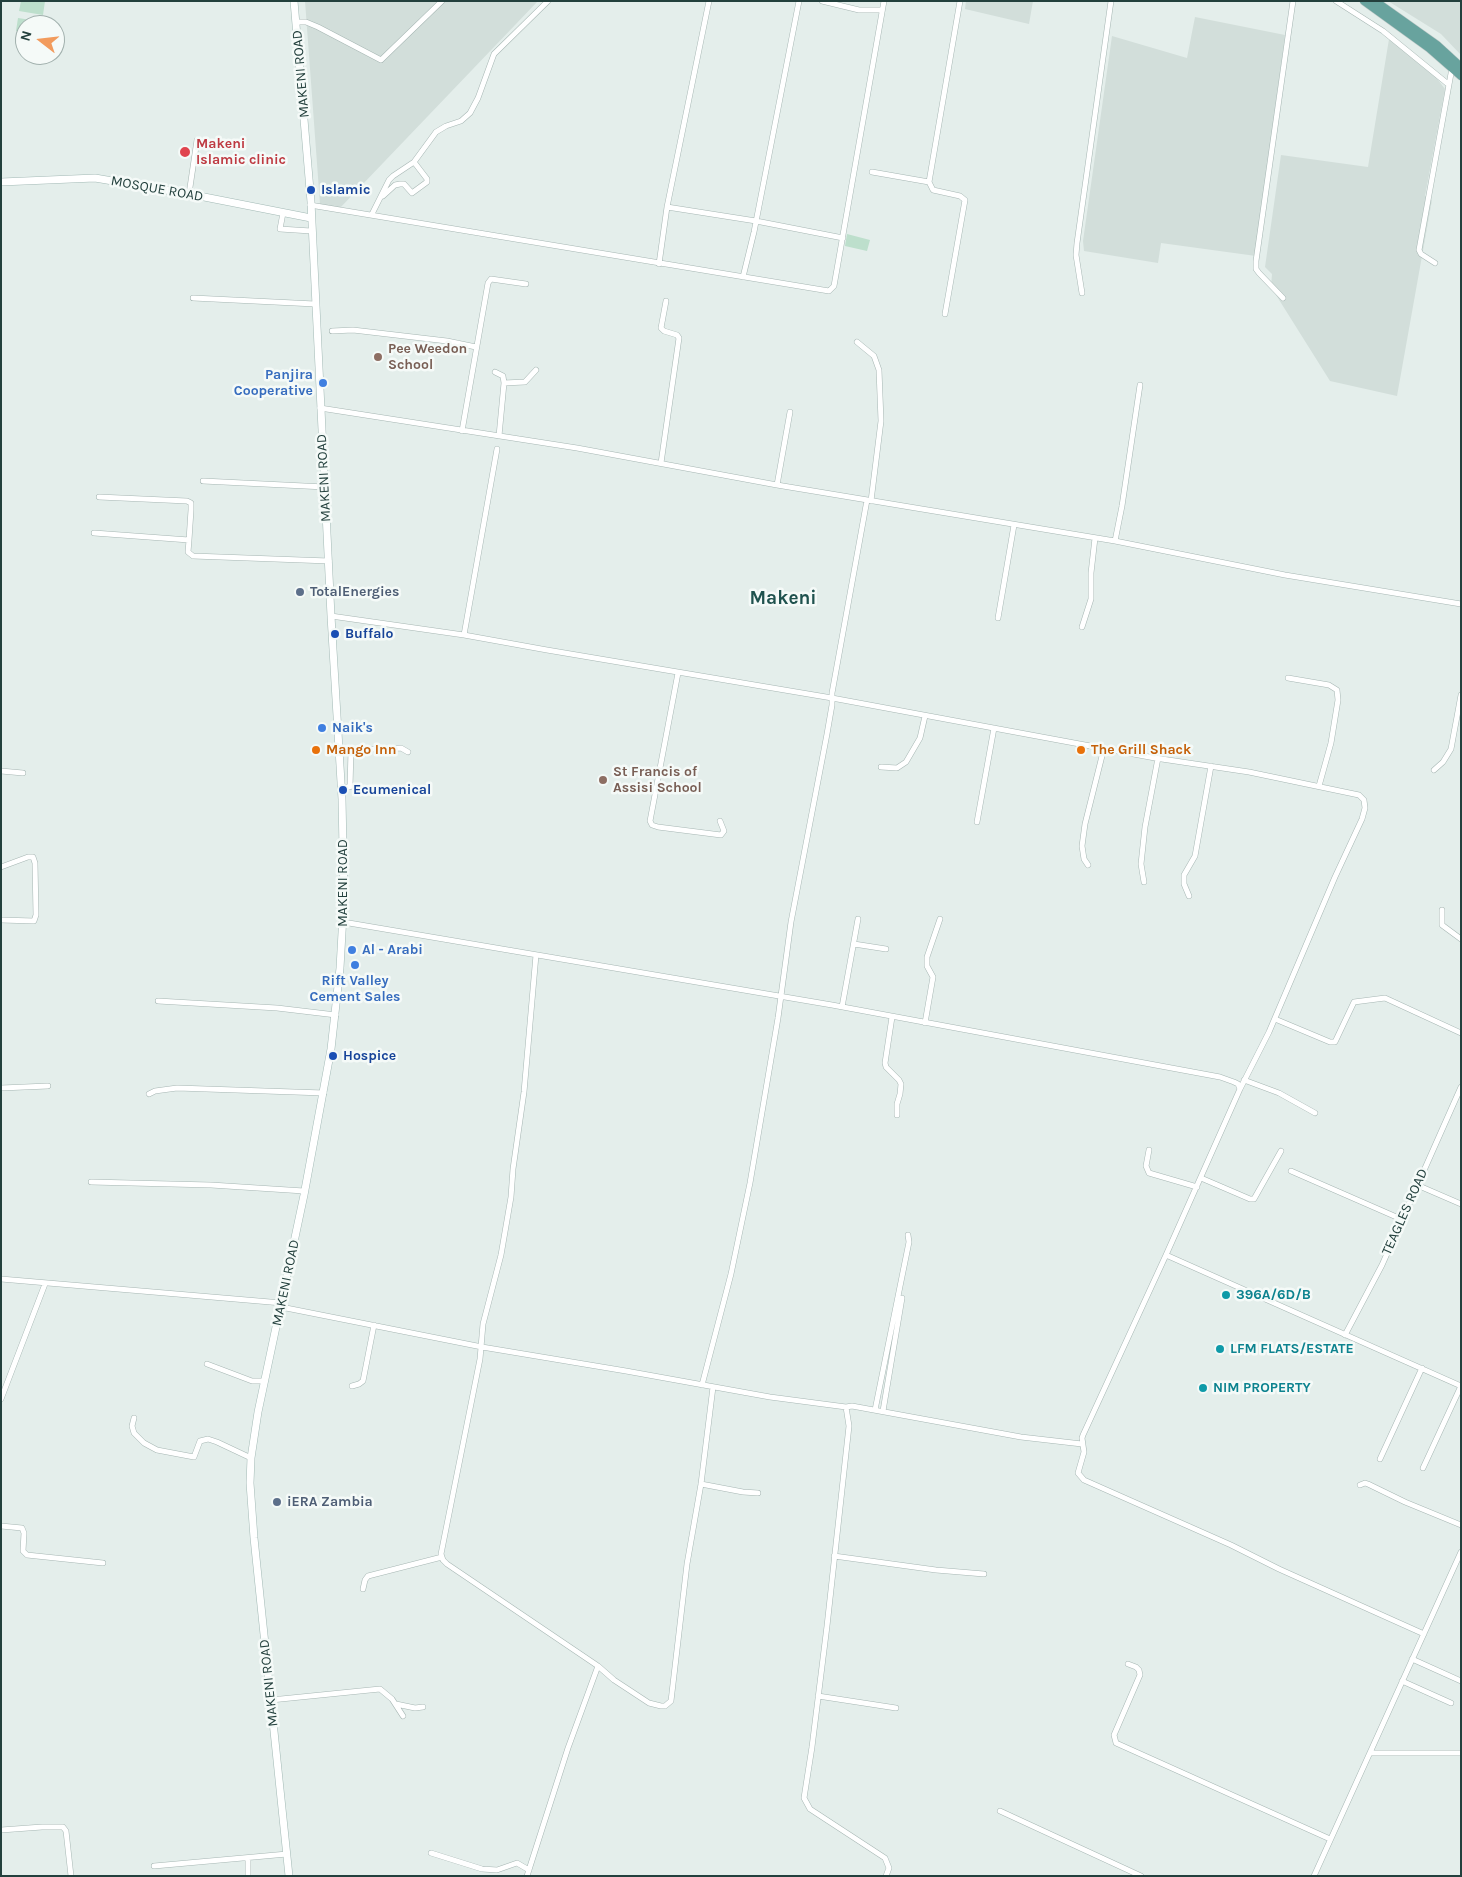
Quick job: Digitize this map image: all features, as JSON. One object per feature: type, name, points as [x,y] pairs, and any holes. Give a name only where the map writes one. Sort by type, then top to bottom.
[{"type":"main road","name":"MAKENI ROAD","points":[[289,1876],[252,1511],[251,1458],[324,1093],[336,1015],[343,922],[344,865],[311,218],[294,1]]},
{"type":"main road","points":[[1364,1],[1430,48],[1461,76]]},
{"type":"main road","points":[[1375,1],[1461,67]]},
{"type":"main road","name":"MOSQUE ROAD","points":[[1,182],[95,178],[311,218]]},
{"type":"street","points":[[296,22],[306,22],[318,27],[381,60],[442,1]]},
{"type":"street","points":[[372,214],[389,180],[414,162],[436,132],[461,121],[470,113],[478,98],[494,54],[548,1]]},
{"type":"street","points":[[659,264],[667,207],[709,1]]},
{"type":"street","points":[[743,277],[756,221],[799,1]]},
{"type":"street","points":[[822,1],[859,10],[882,10]]},
{"type":"street","points":[[310,205],[829,291],[834,286],[884,1]]},
{"type":"street","points":[[945,314],[965,200],[960,196],[933,190],[929,182],[960,1]]},
{"type":"street","points":[[1082,293],[1076,255],[1077,243],[1111,1]]},
{"type":"street","points":[[1283,298],[1259,274],[1256,269],[1256,261],[1293,1]]},
{"type":"street","points":[[1336,1],[1383,31],[1448,84]]},
{"type":"street","points":[[1434,263],[1421,254],[1419,250],[1452,68]]},
{"type":"street","points":[[189,194],[197,140]]},
{"type":"street","points":[[381,198],[396,185],[404,184],[412,192],[427,182],[427,179],[414,162]]},
{"type":"street","points":[[872,172],[929,182]]},
{"type":"street","points":[[667,207],[756,221],[842,238]]},
{"type":"street","points":[[283,213],[280,229],[311,231]]},
{"type":"street","points":[[462,431],[476,347],[490,280],[499,279],[526,284]]},
{"type":"street","points":[[193,298],[315,304]]},
{"type":"street","points":[[661,463],[680,338],[677,335],[664,331],[662,328],[666,301]]},
{"type":"street","points":[[332,331],[353,330],[447,341],[476,347]]},
{"type":"street","points":[[702,1385],[731,1274],[750,1183],[782,997],[794,902],[827,734],[869,501],[881,421],[879,370],[874,356],[857,342]]},
{"type":"street","points":[[504,383],[525,382],[536,370]]},
{"type":"street","points":[[494,372],[503,376],[504,383],[499,436]]},
{"type":"street","points":[[1115,541],[1140,385]]},
{"type":"street","points":[[320,408],[661,463],[869,501],[1115,541],[1285,575],[1461,604]]},
{"type":"street","points":[[777,485],[790,412]]},
{"type":"street","points":[[464,634],[497,449]]},
{"type":"street","points":[[203,481],[325,486]]},
{"type":"street","points":[[99,497],[187,501],[190,503],[191,510],[188,552],[193,556],[329,561]]},
{"type":"street","points":[[998,618],[1014,525]]},
{"type":"street","points":[[94,533],[189,540]]},
{"type":"street","points":[[1082,627],[1091,599],[1091,573],[1096,538]]},
{"type":"street","points":[[331,616],[464,634],[678,673],[832,698],[1211,766],[1359,795],[1364,800],[1365,808],[1362,819],[1335,877],[1275,1019],[1244,1080],[1197,1188],[1083,1435],[1082,1444],[1084,1452],[1078,1470],[1079,1476],[1084,1480],[1424,1634]]},
{"type":"street","points":[[678,673],[650,821],[652,825],[658,827],[722,835],[724,831],[720,820]]},
{"type":"street","points":[[1288,678],[1329,685],[1337,690],[1338,700],[1330,748],[1319,786]]},
{"type":"street","points":[[1434,770],[1443,762],[1451,749],[1461,695]]},
{"type":"street","points":[[881,767],[897,768],[906,762],[920,738],[926,716]]},
{"type":"street","points":[[978,822],[994,728]]},
{"type":"street","points":[[341,787],[350,787],[351,750],[402,748],[408,752]]},
{"type":"street","points":[[1088,865],[1084,859],[1082,846],[1104,748]]},
{"type":"street","points":[[1144,882],[1141,864],[1144,836],[1158,758]]},
{"type":"street","points":[[1189,896],[1184,884],[1184,875],[1195,856],[1211,766]]},
{"type":"street","points":[[1,772],[23,774]]},
{"type":"street","points":[[1,867],[33,857],[35,863],[36,915],[34,921],[1,920]]},
{"type":"street","points":[[1442,910],[1442,925],[1461,939]]},
{"type":"street","points":[[842,1007],[858,919]]},
{"type":"street","points":[[925,1023],[932,977],[927,966],[927,957],[940,920]]},
{"type":"street","points":[[343,922],[842,1007],[1220,1077],[1238,1084],[1240,1089]]},
{"type":"street","points":[[854,944],[886,949]]},
{"type":"street","points":[[536,955],[525,1080],[511,1198],[501,1255],[483,1324],[482,1347],[443,1541],[442,1557],[447,1564],[598,1666],[614,1680],[649,1702],[661,1706],[665,1706],[671,1701],[687,1564],[701,1484],[714,1387]]},
{"type":"street","points":[[1275,1019],[1330,1042],[1335,1042],[1354,1002],[1385,998],[1461,1033]]},
{"type":"street","points":[[158,1001],[277,1008],[336,1015]]},
{"type":"street","points":[[892,1017],[885,1063],[886,1067],[901,1084],[897,1115]]},
{"type":"street","points":[[1244,1080],[1279,1093],[1315,1113]]},
{"type":"street","points":[[1,1088],[48,1086]]},
{"type":"street","name":"TEAGLES ROAD","points":[[1345,1335],[1366,1296],[1461,1087]]},
{"type":"street","points":[[149,1094],[162,1089],[177,1088],[324,1093]]},
{"type":"street","points":[[1149,1150],[1146,1166],[1150,1173],[1197,1188]]},
{"type":"street","points":[[1201,1178],[1254,1199],[1281,1151]]},
{"type":"street","points":[[1291,1172],[1401,1220]]},
{"type":"street","points":[[91,1182],[211,1185],[304,1192]]},
{"type":"street","points":[[1417,1185],[1461,1204]]},
{"type":"street","points":[[875,1410],[908,1235]]},
{"type":"street","points":[[1166,1255],[1461,1386],[1423,1468]]},
{"type":"street","points":[[1,1279],[281,1305],[374,1326],[482,1347],[770,1397],[846,1407],[852,1406],[1011,1436],[1082,1444]]},
{"type":"street","points":[[1,1400],[46,1284]]},
{"type":"street","points":[[883,1412],[902,1298]]},
{"type":"street","points":[[352,1386],[363,1381],[374,1326]]},
{"type":"street","points":[[207,1364],[252,1381],[265,1381]]},
{"type":"street","points":[[1380,1459],[1422,1368]]},
{"type":"street","points":[[846,1407],[849,1426],[818,1696],[804,1798],[810,1809],[885,1858],[889,1868],[886,1876]]},
{"type":"street","points":[[134,1418],[132,1426],[134,1433],[149,1446],[163,1452],[194,1458],[200,1441],[208,1440],[217,1442],[251,1458]]},
{"type":"street","points":[[701,1484],[758,1493]]},
{"type":"street","points":[[1360,1484],[1368,1484],[1405,1502],[1461,1525]]},
{"type":"street","points":[[1,1526],[22,1528],[26,1555],[104,1563]]},
{"type":"street","points":[[1314,1876],[1461,1552]]},
{"type":"street","points":[[834,1556],[936,1570],[984,1574]]},
{"type":"street","points":[[363,1589],[368,1576],[442,1557]]},
{"type":"street","points":[[1412,1659],[1461,1681]]},
{"type":"street","points":[[1128,1664],[1136,1667],[1140,1675],[1114,1735],[1116,1743],[1330,1839]]},
{"type":"street","points":[[431,1853],[482,1869],[497,1870],[516,1863],[528,1873],[568,1748],[598,1666]]},
{"type":"street","points":[[1402,1681],[1451,1703]]},
{"type":"street","points":[[271,1700],[377,1689],[383,1691],[396,1704],[404,1716]]},
{"type":"street","points":[[818,1696],[896,1708]]},
{"type":"street","points":[[396,1704],[415,1708],[423,1707]]},
{"type":"street","points":[[1370,1753],[1461,1753]]},
{"type":"street","points":[[1000,1811],[1142,1876]]},
{"type":"street","points":[[1,1830],[42,1827],[64,1828],[66,1831],[71,1876]]},
{"type":"street","points":[[154,1866],[287,1854]]},
{"type":"street","points":[[248,1858],[248,1876]]},
{"type":"shaded area","points":[[305,1],[538,1],[340,208],[320,204]]},
{"type":"shaded area","points":[[966,1],[1033,1],[1029,24],[965,9]]},
{"type":"shaded area","points":[[1388,1],[1461,1],[1461,55],[1441,34]]},
{"type":"shaded area","points":[[1195,17],[1285,35],[1256,256],[1161,243],[1158,263],[1084,251],[1083,241],[1112,36],[1187,58]]},
{"type":"shaded area","points":[[1390,33],[1432,72],[1445,89],[1425,196],[1432,200],[1397,396],[1330,381],[1271,287],[1272,274],[1265,267],[1281,155],[1368,167]]},
{"type":"green space","points":[[21,1],[45,1],[43,15],[19,11]]},
{"type":"green space","points":[[847,234],[870,240],[867,251],[845,246]]},
{"type":"place","name":"Makeni Islamic clinic","points":[[185,152]]},
{"type":"place","name":"Islamic","points":[[311,190]]},
{"type":"place","name":"Pee Weedon School","points":[[378,357]]},
{"type":"place","name":"Panjira Cooperative","points":[[323,383]]},
{"type":"place","name":"TotalEnergies","points":[[300,592]]},
{"type":"place","name":"Buffalo","points":[[335,634]]},
{"type":"place","name":"Naik's","points":[[322,728]]},
{"type":"place","name":"Mango Inn","points":[[316,750]]},
{"type":"place","name":"The Grill Shack","points":[[1081,750]]},
{"type":"place","name":"St Francis of Assisi School","points":[[603,780]]},
{"type":"place","name":"Ecumenical","points":[[343,790]]},
{"type":"place","name":"Al - Arabi","points":[[352,950]]},
{"type":"place","name":"Rift Valley Cement Sales","points":[[355,965]]},
{"type":"place","name":"Hospice","points":[[333,1056]]},
{"type":"place","name":"396A/6D/B","points":[[1226,1295]]},
{"type":"place","name":"LFM FLATS/ESTATE","points":[[1220,1349]]},
{"type":"place","name":"NIM PROPERTY","points":[[1203,1388]]},
{"type":"place","name":"iERA Zambia","points":[[277,1502]]},
{"type":"district","name":"Makeni","points":[[783,599]]}]
